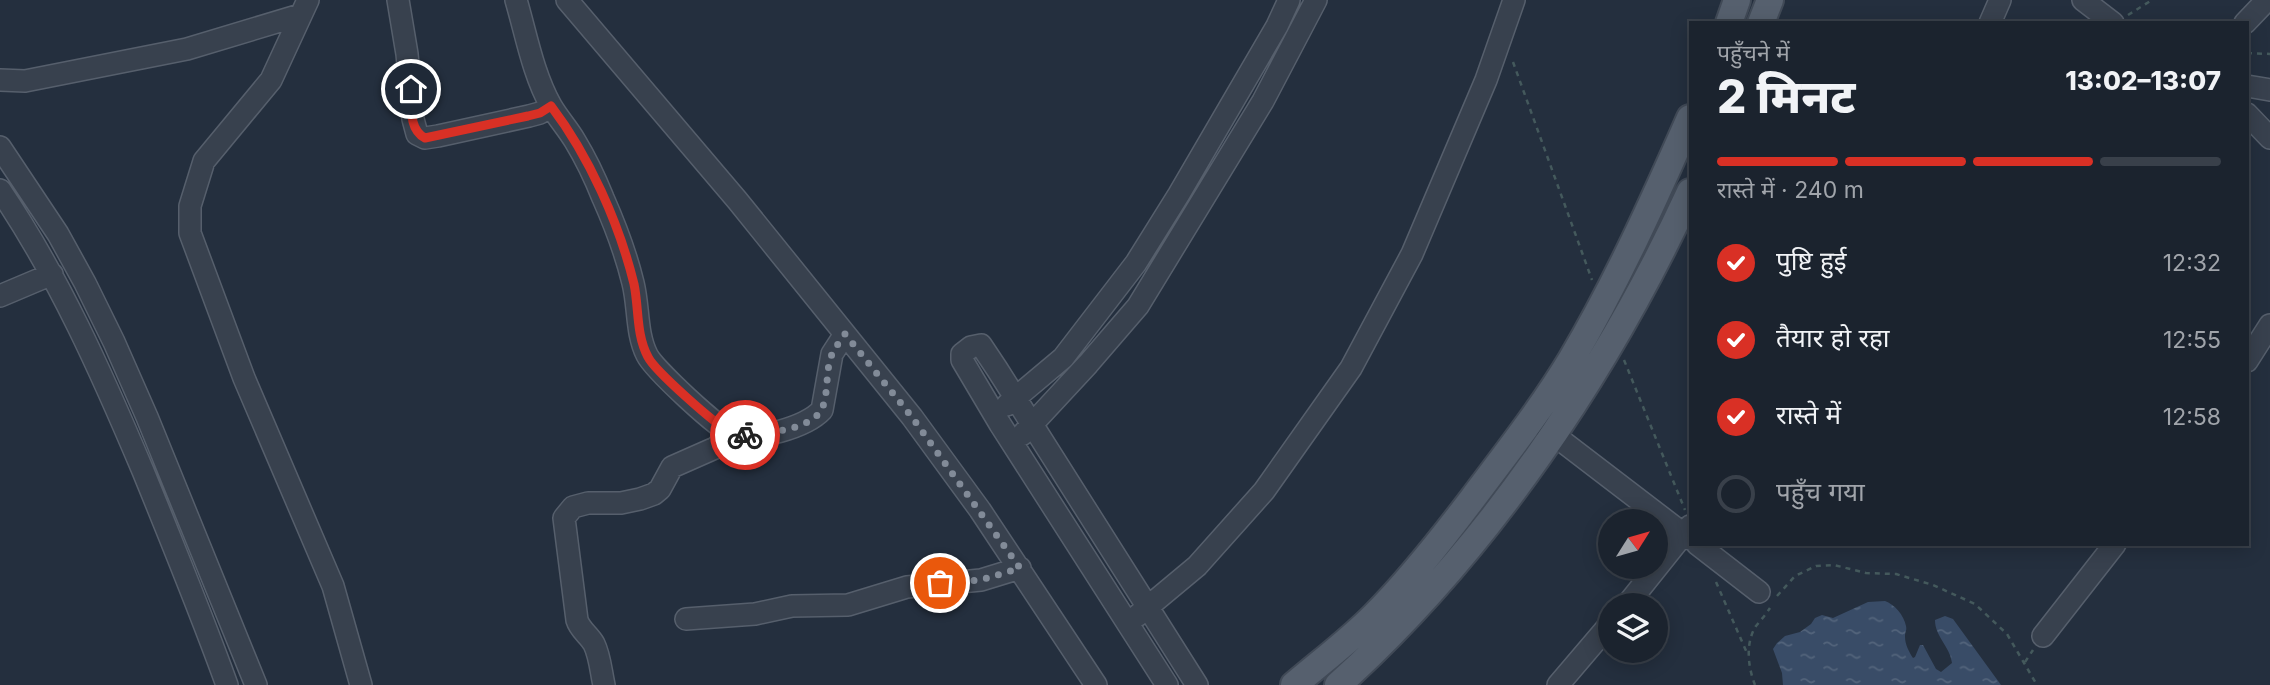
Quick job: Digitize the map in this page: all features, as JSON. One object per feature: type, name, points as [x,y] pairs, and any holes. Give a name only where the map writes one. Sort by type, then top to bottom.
[{"type":"main road","points":[[1730,21],[1737,0]]},
{"type":"main road","points":[[1762,21],[1770,0]]},
{"type":"main road","points":[[1294,685],[1365,624],[1402,586],[1445,535],[1531,418],[1570,361],[1601,305],[1647,217],[1689,120]]},
{"type":"main road","points":[[1338,685],[1418,608],[1528,471],[1614,336],[1670,236],[1689,194]]},
{"type":"street","points":[[398,0],[407,54],[414,128],[417,134],[425,138],[438,136],[540,113],[551,106]]},
{"type":"street","points":[[516,0],[551,106],[576,142],[593,174],[621,243],[634,283],[639,330],[649,359],[701,411],[732,434],[774,433],[806,423],[815,417],[824,403],[832,354],[845,334]]},
{"type":"street","points":[[567,0],[737,200],[912,417],[1020,568],[1096,685]]},
{"type":"street","points":[[996,416],[1063,358],[1136,263],[1277,26],[1289,0]]},
{"type":"street","points":[[1013,444],[1138,306],[1264,101],[1316,0]]},
{"type":"street","points":[[1128,624],[1197,566],[1264,491],[1351,368],[1412,254],[1486,80],[1514,0]]},
{"type":"street","points":[[1991,21],[2000,0]]},
{"type":"street","points":[[2083,0],[2119,20]]},
{"type":"street","points":[[2247,21],[2267,0]]},
{"type":"street","points":[[0,80],[25,81],[187,49],[304,8]]},
{"type":"street","points":[[304,8],[271,80],[204,161],[190,206],[190,233],[244,378],[333,586],[361,685]]},
{"type":"street","points":[[2249,86],[2270,90]]},
{"type":"street","points":[[2249,116],[2270,138]]},
{"type":"street","points":[[0,147],[58,234],[114,342],[256,685]]},
{"type":"street","points":[[0,190],[52,274],[125,429],[228,685]]},
{"type":"street","points":[[0,296],[52,274]]},
{"type":"street","points":[[2249,358],[2270,325]]},
{"type":"street","points":[[1167,685],[962,360],[962,354],[971,347],[981,345],[1197,685]]},
{"type":"street","points":[[1531,418],[1689,530]]},
{"type":"street","points":[[604,685],[596,649],[592,640],[579,627],[577,620],[564,518],[573,507],[588,503],[621,503],[654,494],[660,489],[672,467],[715,448],[732,434]]},
{"type":"street","points":[[1637,593],[1689,532]]},
{"type":"street","points":[[1707,546],[1759,592]]},
{"type":"street","points":[[2043,636],[2113,546]]},
{"type":"street","points":[[686,619],[755,614],[792,606],[848,605],[907,587],[981,580],[1020,568]]},
{"type":"street","points":[[1558,685],[1598,638]]},
{"type":"path","points":[[2119,20],[2152,0]]},
{"type":"path","points":[[1503,33],[1601,305]]},
{"type":"path","points":[[2249,53],[2270,54]]},
{"type":"path","points":[[1614,336],[1689,528]]},
{"type":"path","points":[[1755,685],[1748,668],[1754,629],[1782,589],[1795,576],[1816,566],[1834,565],[1866,573],[1909,578],[1933,585],[1975,604],[2007,634],[2037,685]]},
{"type":"path","points":[[1714,577],[1749,656]]},
{"type":"water","points":[[1885,601],[1895,607],[1903,618],[1906,642],[1913,658],[1920,645],[1923,645],[1936,669],[1941,672],[1952,663],[1935,620],[1945,616],[1953,619],[2001,685],[1783,685],[1782,673],[1773,649],[1785,636],[1800,632],[1822,615],[1833,618],[1868,602]]},
{"type":"way so far","points":[[745,435],[774,433],[806,423],[822,410],[832,354],[845,334],[912,417],[1020,568],[981,580],[940,583]]},
{"type":"route","points":[[411,89],[414,128],[417,134],[425,138],[540,113],[551,106],[576,142],[593,174],[621,243],[634,283],[639,330],[649,359],[716,423],[732,434],[745,435]]}]
